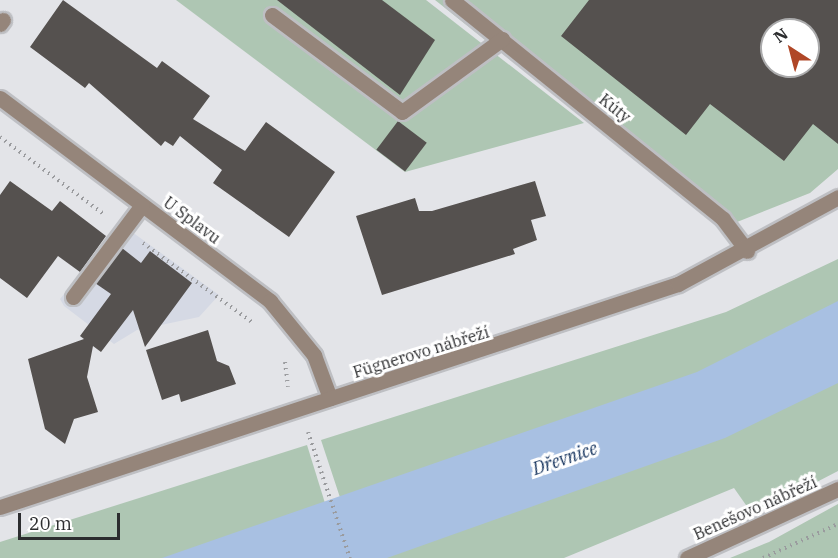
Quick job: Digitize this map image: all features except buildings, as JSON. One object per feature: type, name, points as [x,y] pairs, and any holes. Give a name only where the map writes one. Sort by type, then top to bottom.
[{"type":"street","name":"Kúty","points":[[452,0],[723,219],[747,251]]},
{"type":"street","points":[[272,15],[402,112],[502,39]]},
{"type":"street","name":"U Splavu","points":[[0,98],[270,301],[293,324],[314,355],[330,398]]},
{"type":"street","name":"Fügnerovo nábřeží","points":[[0,507],[330,398],[570,324],[678,284],[747,251],[838,197]]},
{"type":"street","points":[[73,297],[142,205]]},
{"type":"street","name":"Benešovo nábřeží","points":[[687,558],[838,489]]},
{"type":"path","points":[[0,137],[264,330]]},
{"type":"path","points":[[281,354],[288,387],[277,402],[281,414]]},
{"type":"path","points":[[308,432],[350,558]]},
{"type":"path","points":[[764,558],[838,525]]},
{"type":"shaded area","points":[[121,224],[219,295],[199,317],[137,330],[114,344],[64,306],[60,299]]},
{"type":"green space","points":[[176,0],[426,0],[584,123],[405,172]]},
{"type":"green space","points":[[435,0],[838,0],[838,169],[810,193],[722,228]]},
{"type":"green space","points":[[838,259],[838,471],[753,515],[734,488],[564,558],[360,558],[321,440],[726,312]]},
{"type":"green space","points":[[307,445],[342,558],[0,558],[0,542]]},
{"type":"green space","points":[[838,504],[838,558],[730,558],[769,542]]},
{"type":"water","name":"Dřevnice","points":[[838,301],[838,383],[725,438],[387,558],[162,558],[697,372]]}]
